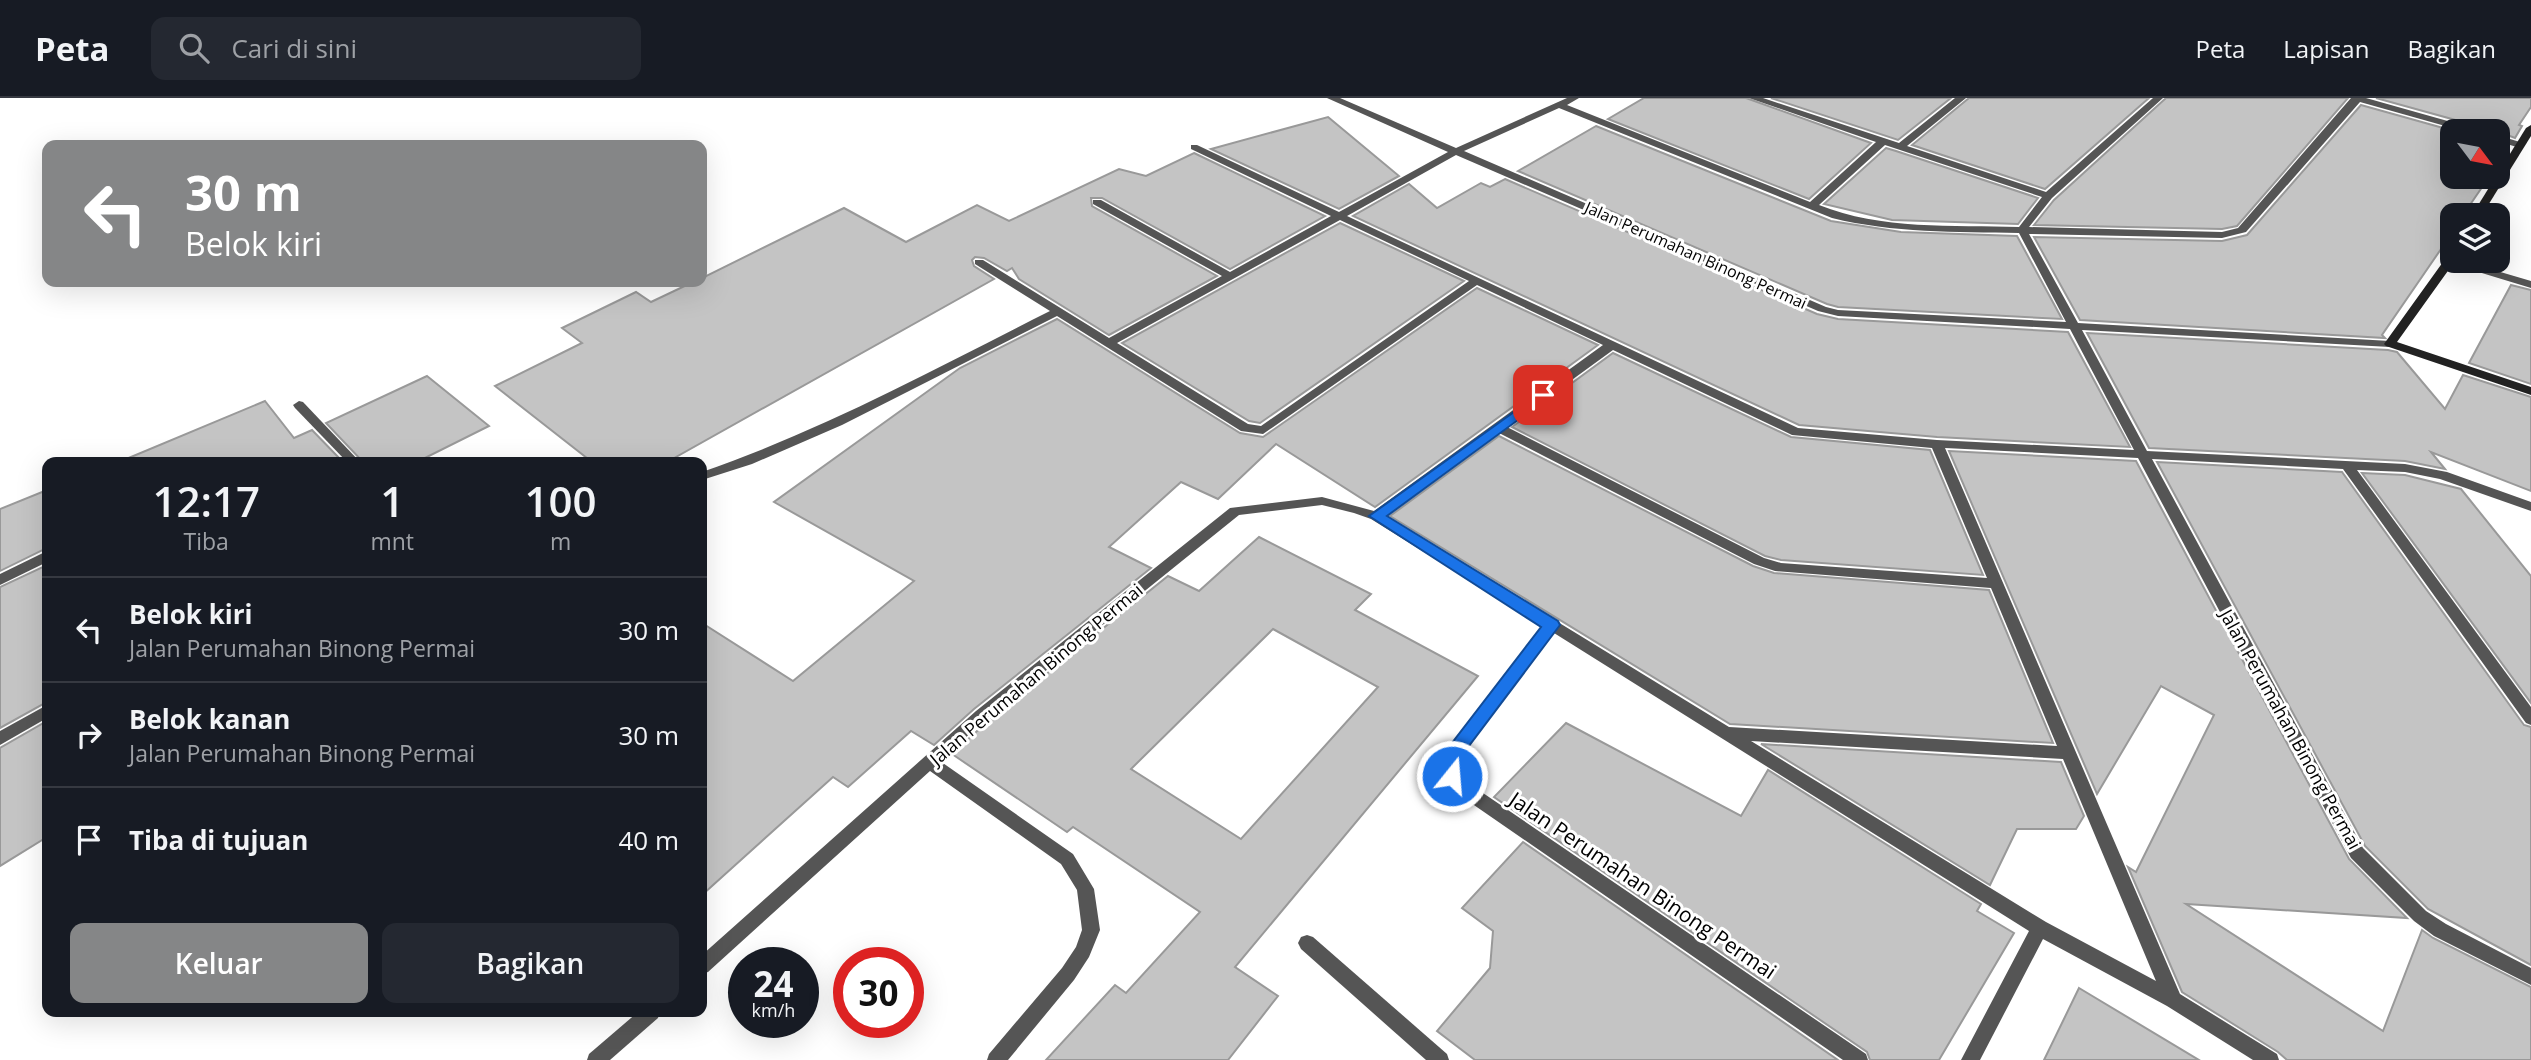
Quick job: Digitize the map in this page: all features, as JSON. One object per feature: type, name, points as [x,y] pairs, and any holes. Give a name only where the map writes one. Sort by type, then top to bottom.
[{"type":"street","name":"Jalan Perumahan Binong Permai","points":[[1332,98],[1822,309],[1838,313],[2390,344],[2531,391]]},
{"type":"street","points":[[1109,343],[1455,152],[1574,98]]},
{"type":"street","points":[[1754,98],[2048,196]]},
{"type":"street","points":[[1900,147],[1959,98]]},
{"type":"street","points":[[2022,230],[2048,196],[2158,98]]},
{"type":"street","points":[[1560,105],[1836,216],[1870,223],[1929,228],[2222,235],[2242,230],[2357,98],[2440,122]]},
{"type":"street","points":[[2484,203],[2531,128]]},
{"type":"street","points":[[1812,206],[1883,141]]},
{"type":"street","points":[[2510,142],[2520,145]]},
{"type":"street","points":[[1194,147],[1796,432],[1937,444],[2405,468],[2442,475],[2531,507]]},
{"type":"street","points":[[1097,202],[1230,276]]},
{"type":"street","name":"Jalan Perumahan Binong Permai","points":[[2022,230],[2357,853],[2420,916],[2440,930],[2531,977]]},
{"type":"street","points":[[979,262],[1245,428],[1263,430],[1476,281]]},
{"type":"street","points":[[2390,344],[2442,273]]},
{"type":"street","points":[[2495,273],[2531,285]]},
{"type":"street","points":[[707,474],[750,461],[888,397],[1058,311]]},
{"type":"street","points":[[1376,516],[1610,346]]},
{"type":"street","points":[[299,405],[349,457]]},
{"type":"street","points":[[1499,428],[1769,565],[1780,568],[1994,583]]},
{"type":"street","points":[[1937,444],[2173,1000]]},
{"type":"street","points":[[2348,467],[2531,719]]},
{"type":"street","name":"Jalan Perumahan Binong Permai","points":[[707,962],[981,715],[1235,511],[1322,501],[1376,516],[2040,928],[2173,1000],[2270,1060]]},
{"type":"street","points":[[0,580],[42,559]]},
{"type":"street","name":"Jalan Perumahan Binong Permai","points":[[1552,625],[1458,748],[1452,776],[1477,799],[1859,1060]]},
{"type":"street","points":[[0,739],[42,714]]},
{"type":"street","name":"Jalan Perumahan Binong Permai","points":[[1723,733],[2070,753]]},
{"type":"street","points":[[929,762],[1067,859],[1085,889],[1091,930],[1083,951],[1068,974],[996,1060]]},
{"type":"street","points":[[1970,1060],[2040,928]]},
{"type":"street","points":[[1307,943],[1440,1060]]},
{"type":"street","points":[[596,1060],[644,1017]]},
{"type":"building","points":[[1644,98],[1746,98],[1871,143],[1809,199],[1608,119]]},
{"type":"building","points":[[1771,98],[1951,98],[1898,140]]},
{"type":"building","points":[[1969,98],[2149,98],[2045,189],[1912,145]]},
{"type":"building","points":[[2166,98],[2348,98],[2237,226],[2222,229],[2034,225],[2054,200]]},
{"type":"building","points":[[2376,98],[2531,98],[2531,107],[2519,125],[2522,126],[2515,138],[2510,136],[2510,119],[2452,119]]},
{"type":"building","points":[[2361,105],[2440,127],[2440,189],[2481,189],[2471,203],[2440,203],[2440,250],[2382,335],[2385,338],[2080,320],[2034,237],[2222,241],[2247,235]]},
{"type":"building","points":[[1328,117],[1399,176],[1339,209],[1211,149]]},
{"type":"building","points":[[1596,126],[1831,221],[1901,232],[2017,236],[2062,319],[1838,307],[1518,171]]},
{"type":"building","points":[[1886,148],[2038,198],[2018,224],[1892,220],[1824,204]]},
{"type":"building","points":[[1194,153],[1325,216],[1230,269],[1102,198],[1091,198],[1092,206],[1217,276],[1109,335],[1019,279],[1012,268],[1007,271],[984,258],[975,257],[972,260],[974,266],[994,279],[676,457],[586,457],[495,386],[582,343],[562,328],[636,292],[651,302],[682,287],[707,287],[707,276],[844,208],[906,242],[977,205],[1009,221],[1119,169],[1146,176]]},
{"type":"building","points":[[1505,179],[1817,314],[1838,319],[2068,332],[2130,447],[1937,437],[1799,425],[1353,216],[1409,184],[1437,208],[1481,183],[1490,187]]},
{"type":"building","points":[[1340,223],[1464,281],[1260,423],[1249,421],[1122,343]]},
{"type":"building","points":[[2511,285],[2531,290],[2531,384],[2469,363]]},
{"type":"building","points":[[1477,288],[1598,345],[1375,507],[1276,444],[1218,499],[1181,482],[1109,547],[1151,568],[974,709],[934,745],[911,731],[848,787],[833,777],[707,890],[707,626],[793,681],[914,581],[774,502],[960,368],[1057,319],[1240,433],[1263,437]]},
{"type":"building","points":[[2087,333],[2388,350],[2397,352],[2445,409],[2463,375],[2531,397],[2531,491],[2431,452],[2445,469],[2405,461],[2149,448]]},
{"type":"building","points":[[1613,353],[1791,437],[1930,450],[1983,575],[1781,560],[1765,556],[1512,427]]},
{"type":"building","points":[[427,376],[489,426],[427,457],[358,457],[326,423]]},
{"type":"building","points":[[265,401],[294,438],[312,430],[338,457],[131,457]]},
{"type":"building","points":[[1499,436],[1753,566],[1774,573],[1989,590],[2053,743],[1730,724],[1390,516]]},
{"type":"building","points":[[1949,451],[2136,461],[2349,859],[2407,918],[2186,904],[2383,1031],[2422,930],[2531,987],[2531,1060],[2287,1060],[2182,992],[2128,867],[2136,872],[2214,715],[2161,686],[2097,794]]},
{"type":"building","points":[[2157,462],[2342,472],[2524,725],[2531,727],[2531,965],[2428,909],[2365,846]]},
{"type":"building","points":[[2362,473],[2405,475],[2461,489],[2531,576],[2531,703]]},
{"type":"building","points":[[42,492],[42,550],[0,571],[0,509]]},
{"type":"building","points":[[1259,537],[1371,594],[1355,610],[1478,676],[1235,967],[1278,996],[1228,1060],[1046,1060],[1115,985],[1126,993],[1200,912],[1073,827],[1067,832],[952,754],[988,721],[1168,576],[1199,591]],"holes":[[[1273,629],[1378,687],[1241,839],[1131,769]]]},
{"type":"building","points":[[42,567],[42,705],[0,728],[0,587]]},
{"type":"building","points":[[1566,723],[1741,816],[1768,770],[1981,904],[1977,911],[2014,933],[1939,1060],[1870,1060],[1867,1052],[1494,797]]},
{"type":"building","points":[[42,724],[42,840],[0,866],[0,748]]},
{"type":"building","points":[[1761,744],[2061,762],[2084,816],[2076,829],[2017,829],[1990,885]]},
{"type":"building","points":[[1523,842],[1838,1060],[1475,1060],[1437,1031],[1490,968],[1493,931],[1462,908]]},
{"type":"building","points":[[2079,988],[2199,1060],[2044,1060]]},
{"type":"route","points":[[1452,776],[1458,748],[1552,625],[1376,516],[1543,395]]}]
